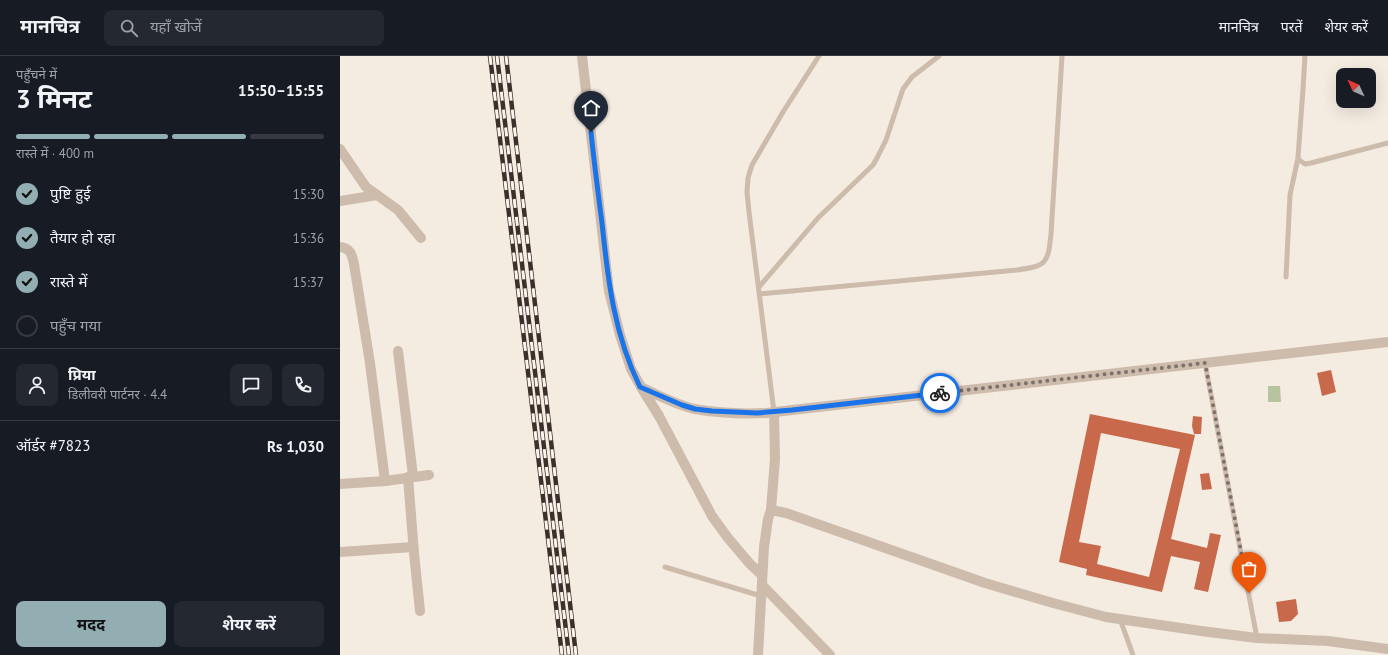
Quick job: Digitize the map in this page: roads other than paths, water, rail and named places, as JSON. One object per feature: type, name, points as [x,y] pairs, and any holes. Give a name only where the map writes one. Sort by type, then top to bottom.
[{"type":"street","points":[[582,56],[610,291],[620,335],[632,369],[640,387],[659,416],[712,516],[732,544],[762,580],[830,655]]},
{"type":"street","points":[[340,149],[366,186],[371,196],[398,210],[421,238]]},
{"type":"street","points":[[340,201],[371,196]]},
{"type":"street","points":[[340,247],[349,250],[352,254],[354,264],[370,363],[385,481]]},
{"type":"street","points":[[640,387],[695,409],[757,413],[774,412],[1388,342]]},
{"type":"street","points":[[398,351],[410,477],[413,547],[420,611]]},
{"type":"street","points":[[758,655],[766,530],[771,510],[775,459],[774,412]]},
{"type":"street","points":[[340,484],[385,481],[428,474]]},
{"type":"street","points":[[771,510],[786,513],[985,583],[1053,603],[1120,619],[1257,638],[1328,641],[1388,649]]},
{"type":"street","points":[[340,552],[413,547]]},
{"type":"lane","points":[[774,412],[747,199],[748,178],[752,165],[765,141],[819,56]]},
{"type":"lane","points":[[759,287],[818,218],[873,165],[886,140],[902,89],[912,77],[939,56]]},
{"type":"lane","points":[[760,294],[1017,270],[1031,268],[1044,262],[1049,252],[1062,56]]},
{"type":"lane","points":[[1286,277],[1290,195],[1298,157],[1305,56]]},
{"type":"lane","points":[[1298,157],[1301,163],[1305,164],[1388,144]]},
{"type":"lane","points":[[1205,363],[1257,638]]},
{"type":"lane","points":[[665,567],[761,596]]},
{"type":"lane","points":[[1120,619],[1133,655]]},
{"type":"railway","points":[[490,56],[562,655]]},
{"type":"railway","points":[[497,56],[569,655]]},
{"type":"railway","points":[[506,56],[576,655]]}]
